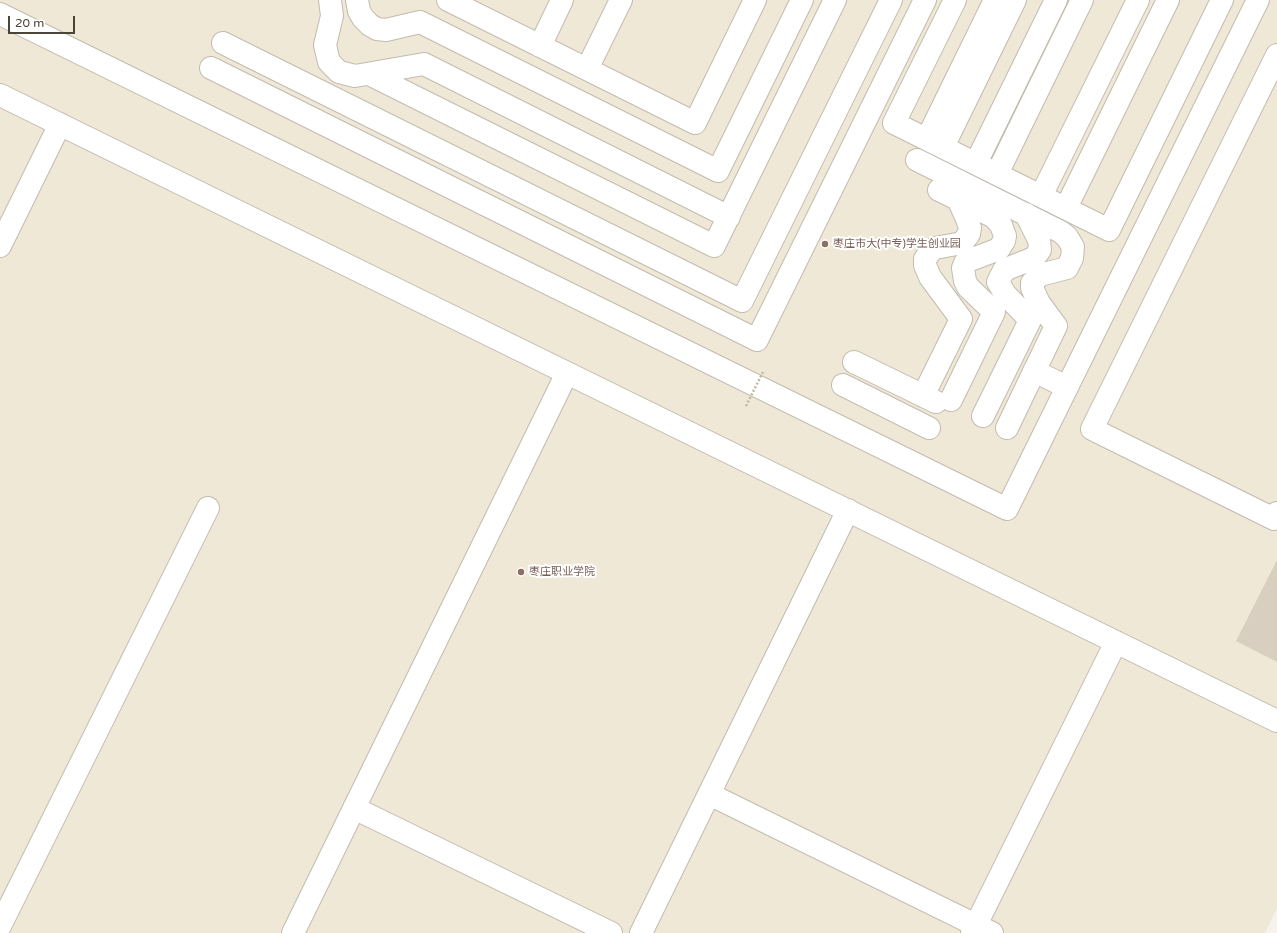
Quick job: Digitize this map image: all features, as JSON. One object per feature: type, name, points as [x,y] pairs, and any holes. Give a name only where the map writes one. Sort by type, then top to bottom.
[{"type":"lane","points":[[330,0],[332,16],[325,45],[329,62],[339,72],[346,75],[355,76],[424,64],[729,217]]},
{"type":"lane","points":[[357,0],[358,11],[370,25],[377,29],[386,30],[420,22],[718,171],[802,0]]},
{"type":"lane","points":[[448,0],[695,123],[755,0]]},
{"type":"lane","points":[[540,46],[562,0]]},
{"type":"lane","points":[[587,69],[621,0]]},
{"type":"lane","points":[[369,74],[714,246],[835,0]]},
{"type":"lane","points":[[223,43],[742,301],[891,0]]},
{"type":"lane","points":[[211,68],[757,340],[925,0]]},
{"type":"lane","points":[[955,0],[894,123],[1110,230],[1222,0]]},
{"type":"lane","points":[[935,143],[995,0]]},
{"type":"lane","points":[[935,143],[1015,0]]},
{"type":"lane","points":[[976,163],[1056,0]]},
{"type":"lane","points":[[997,174],[1082,0]]},
{"type":"lane","points":[[1042,196],[1138,0]]},
{"type":"lane","points":[[1066,208],[1168,0]]},
{"type":"lane","points":[[0,14],[1007,509],[1258,0]]},
{"type":"lane","points":[[1277,55],[1092,430],[1274,519],[1277,513]]},
{"type":"lane","points":[[0,95],[1277,721]]},
{"type":"lane","points":[[0,246],[60,124]]},
{"type":"lane","points":[[917,160],[1061,232],[1067,236],[1073,248],[1072,258],[1067,268],[1040,275],[1032,283],[1034,312],[983,416]]},
{"type":"lane","points":[[949,194],[994,217],[1005,236],[1004,242],[999,249],[965,263],[963,268],[965,281],[968,287],[994,312],[938,400],[961,319],[930,277],[925,265],[925,259],[935,248],[962,243],[969,234],[968,224],[949,194]]},
{"type":"lane","points":[[1007,428],[1056,326],[1005,294],[998,282],[1001,273],[1004,270],[1034,258],[1040,250],[1039,240],[1026,214]]},
{"type":"lane","points":[[854,362],[938,400]]},
{"type":"lane","points":[[1034,371],[1067,387]]},
{"type":"lane","points":[[293,933],[567,373]]},
{"type":"lane","points":[[843,386],[929,428]]},
{"type":"lane","points":[[0,926],[208,508]]},
{"type":"lane","points":[[641,933],[848,510]]},
{"type":"lane","points":[[709,794],[980,930],[1116,642]]},
{"type":"lane","points":[[354,808],[611,933]]},
{"type":"path","points":[[746,406],[764,372]]},
{"type":"shaded area","points":[[0,0],[1277,0],[1277,908],[1265,933],[0,933]]},
{"type":"building","points":[[1277,560],[1277,662],[1236,641]]},
{"type":"place","name":"枣庄市大(中专)学生创业园","points":[[825,244]]},
{"type":"place","name":"枣庄职业学院","points":[[521,572]]}]
